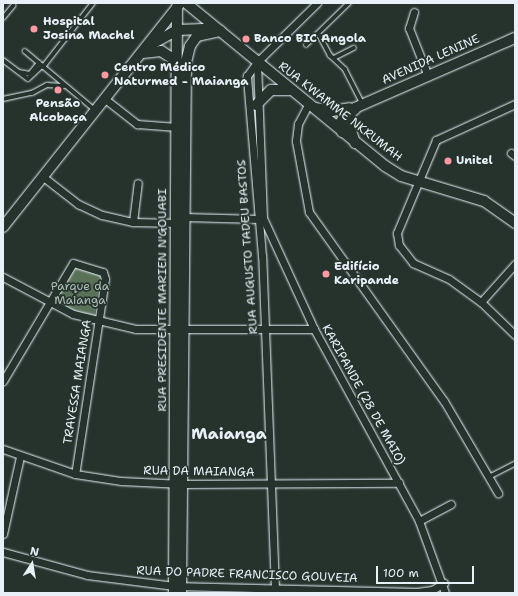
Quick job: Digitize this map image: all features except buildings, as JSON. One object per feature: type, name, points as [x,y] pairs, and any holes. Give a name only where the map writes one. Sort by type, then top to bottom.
[{"type":"street","points":[[257,62],[317,3]]},
{"type":"street","points":[[3,227],[42,176],[181,4]]},
{"type":"street","name":"RUA KWAMME NKRUMAH","points":[[181,4],[220,31],[355,143],[401,176],[469,194],[515,223]]},
{"type":"street","name":"RUA PRESIDENTE MARIEN N'GOUABI","points":[[177,590],[180,220],[177,127],[177,30],[181,4]]},
{"type":"street","points":[[414,12],[409,28],[428,76]]},
{"type":"street","points":[[141,53],[177,30],[198,28],[220,31]]},
{"type":"street","name":"RUA PRESIDENTE MARIEN N'GOUABI","points":[[180,220],[187,51],[193,40],[202,32],[220,31]]},
{"type":"street","name":"AVENIDA LENINE","points":[[342,132],[343,114],[515,38]]},
{"type":"street","points":[[141,53],[161,50],[178,62]]},
{"type":"street","name":"RUA AUGUSTO TADEU BASTOS","points":[[257,62],[256,105],[273,485],[276,589]]},
{"type":"street","name":"RUA AUGUSTO TADEU BASTOS","points":[[257,62],[247,76],[261,218]]},
{"type":"street","points":[[256,105],[271,90],[291,90]]},
{"type":"street","points":[[105,99],[137,124],[177,127]]},
{"type":"street","points":[[515,104],[436,140],[419,182],[399,223],[399,245],[414,263],[449,279],[481,302],[515,335]]},
{"type":"street","points":[[360,106],[327,111],[308,105],[298,124],[296,141],[310,212],[444,401],[498,493]]},
{"type":"street","points":[[355,143],[349,124],[350,114],[360,106]]},
{"type":"street","points":[[42,176],[93,212],[133,222],[261,218]]},
{"type":"street","points":[[133,222],[138,184]]},
{"type":"street","name":"KARIPANDE (28 DE MAIO)","points":[[261,218],[279,259],[314,329],[419,521],[444,583],[445,593]]},
{"type":"street","points":[[262,256],[268,250],[279,259]]},
{"type":"street","name":"TRAVESSA MAIANGA","points":[[3,381],[71,265],[79,262],[105,274],[75,474]]},
{"type":"street","points":[[481,302],[515,264]]},
{"type":"street","points":[[3,277],[48,303],[99,322],[136,329],[180,331],[265,328],[314,329]]},
{"type":"street","name":"RUA DA MAIANGA","points":[[3,448],[20,457],[75,474],[178,484],[273,485],[399,483]]},
{"type":"street","points":[[3,534],[20,457]]},
{"type":"street","points":[[419,521],[450,504]]},
{"type":"street","name":"RUA DO PADRE FRANCISCO GOUVEIA","points":[[3,552],[87,575],[177,590],[276,589],[286,591],[417,592],[432,590],[444,583]]},
{"type":"lane","points":[[3,60],[28,79],[93,3]]},
{"type":"lane","points":[[306,45],[350,3]]},
{"type":"lane","points":[[3,18],[13,6]]},
{"type":"lane","points":[[319,34],[334,58],[345,69],[360,106]]},
{"type":"lane","points":[[334,58],[354,48]]},
{"type":"lane","points":[[25,51],[96,111]]},
{"type":"lane","points":[[3,99],[32,93],[47,85],[67,87]]},
{"type":"lane","points":[[488,477],[515,464]]},
{"type":"green space","name":"Parque da Maianga","points":[[77,265],[101,274],[94,318],[54,302]]},
{"type":"place","name":"Hospital Josina Machel","points":[[34,29]]},
{"type":"place","name":"Banco BIC Angola","points":[[246,39]]},
{"type":"place","name":"Centro Médico Naturmed - Maianga","points":[[105,75]]},
{"type":"place","name":"Pensão Alcobaça","points":[[58,90]]},
{"type":"place","name":"Unitel","points":[[448,161]]},
{"type":"place","name":"Edifício Karipande","points":[[326,274]]},
{"type":"district","name":"Maianga","points":[[229,434]]}]
